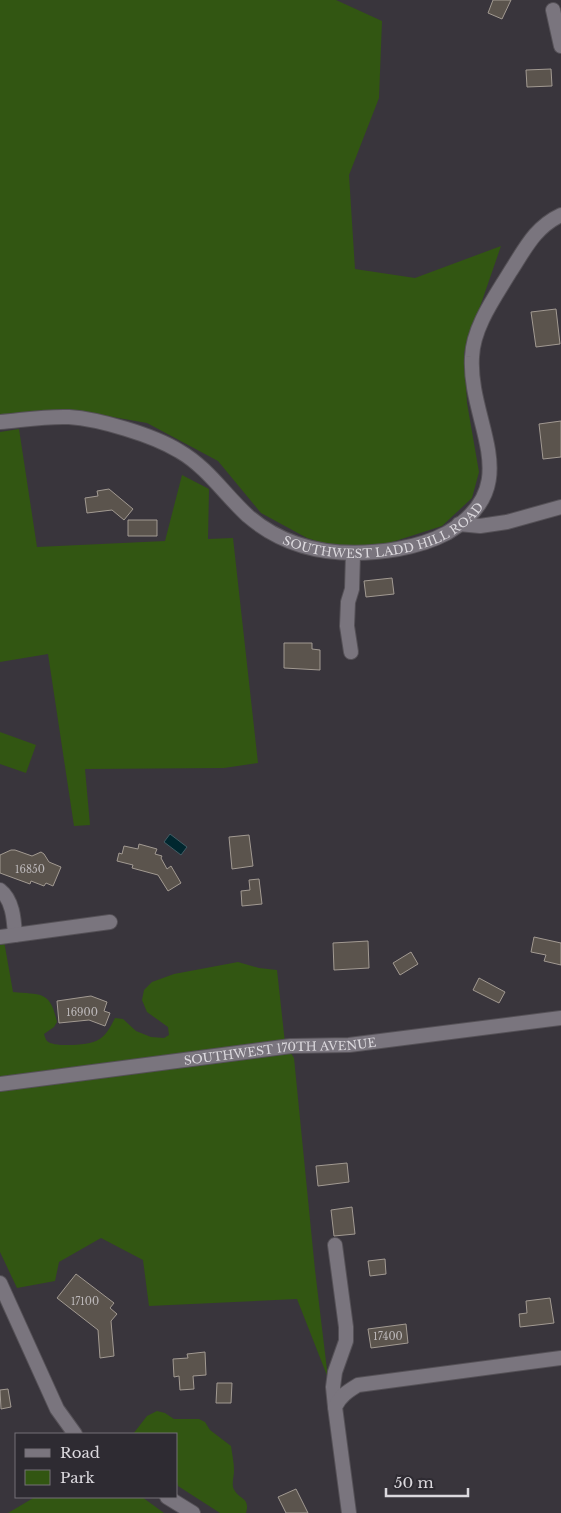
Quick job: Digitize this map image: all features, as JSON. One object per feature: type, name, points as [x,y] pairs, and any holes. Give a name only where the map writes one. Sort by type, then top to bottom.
[{"type":"street","points":[[553,10],[561,46]]},
{"type":"street","name":"SOUTHWEST LADD HILL ROAD","points":[[0,422],[70,417],[87,419],[152,439],[180,451],[210,476],[250,517],[266,528],[297,544],[332,553],[352,554],[386,551],[425,542],[446,533],[459,524],[481,501],[489,481],[488,449],[473,377],[472,358],[475,340],[488,310],[531,239],[544,226],[561,216]]},
{"type":"street","points":[[459,524],[480,526],[507,522],[561,507]]},
{"type":"street","points":[[351,652],[347,626],[348,602],[352,589],[352,554]]},
{"type":"street","points":[[0,890],[10,904],[15,935]]},
{"type":"street","points":[[0,937],[110,922]]},
{"type":"street","name":"SOUTHWEST 170TH AVENUE","points":[[0,1084],[291,1046],[349,1045],[561,1018]]},
{"type":"street","points":[[335,1245],[346,1327],[346,1342],[335,1372],[333,1387],[349,1513]]},
{"type":"street","points":[[0,1282],[57,1409],[74,1433]]},
{"type":"street","points":[[335,1407],[339,1398],[358,1384],[561,1358]]},
{"type":"street","points":[[169,1498],[193,1513]]},
{"type":"green space","points":[[0,0],[336,0],[382,21],[379,98],[349,175],[355,269],[415,278],[501,246],[464,353],[467,403],[479,472],[472,498],[442,526],[386,544],[346,550],[307,538],[261,513],[218,461],[147,423],[67,409],[0,416]]},
{"type":"green space","points":[[19,429],[37,547],[165,541],[182,475],[209,489],[208,539],[233,538],[258,763],[224,768],[85,769],[90,825],[74,826],[48,654],[0,662],[0,432]]},
{"type":"green space","points":[[0,732],[36,745],[26,773],[0,764]]},
{"type":"green space","points":[[0,941],[4,941],[13,992],[37,994],[43,996],[51,1004],[57,1022],[54,1027],[44,1034],[46,1040],[51,1043],[72,1045],[94,1042],[106,1033],[115,1018],[123,1019],[136,1031],[151,1037],[164,1038],[169,1035],[168,1027],[147,1012],[142,1000],[144,990],[152,982],[174,974],[238,962],[259,968],[277,970],[285,1043],[0,1078]]},
{"type":"green space","points":[[289,1050],[294,1058],[315,1270],[328,1378],[297,1299],[149,1306],[143,1260],[101,1238],[59,1262],[55,1281],[17,1288],[0,1252],[0,1090]]},
{"type":"green space","points":[[157,1411],[165,1413],[174,1419],[199,1419],[205,1422],[210,1430],[231,1446],[234,1468],[233,1487],[247,1504],[246,1513],[220,1513],[178,1486],[178,1433],[134,1433],[147,1416]]},
{"type":"green space","points":[[33,1498],[143,1498],[164,1513],[8,1513]]},
{"type":"water","points":[[170,834],[187,847],[181,855],[164,842]]},
{"type":"building","points":[[493,0],[511,0],[502,19],[488,13]]},
{"type":"building","points":[[551,69],[552,86],[527,87],[526,70]]},
{"type":"building","points":[[556,309],[560,344],[536,347],[531,312]]},
{"type":"building","points":[[561,421],[561,457],[543,459],[539,424]]},
{"type":"building","points":[[109,489],[133,509],[124,520],[112,510],[87,513],[85,498],[98,496],[97,491]]},
{"type":"building","points":[[128,520],[157,520],[157,536],[128,536]]},
{"type":"building","points":[[392,578],[394,594],[366,597],[364,581]]},
{"type":"building","points":[[284,643],[312,643],[312,649],[320,650],[320,670],[284,668]]},
{"type":"building","points":[[249,835],[253,866],[232,869],[229,837]]},
{"type":"building","points":[[139,844],[157,849],[155,854],[162,856],[161,858],[167,869],[171,866],[181,883],[168,891],[158,875],[132,868],[133,865],[117,861],[119,853],[122,854],[124,846],[138,849]]},
{"type":"building","points":[[11,850],[32,856],[41,852],[49,862],[61,867],[53,886],[46,883],[44,886],[31,881],[30,884],[0,873],[0,855]]},
{"type":"building","points":[[259,879],[262,904],[242,906],[241,891],[250,890],[249,880]]},
{"type":"building","points":[[534,937],[561,943],[561,965],[544,961],[546,955],[531,952]]},
{"type":"building","points":[[368,941],[369,968],[334,970],[333,943]]},
{"type":"building","points":[[411,952],[418,964],[400,975],[393,963]]},
{"type":"building","points":[[479,978],[505,992],[499,1003],[473,990]]},
{"type":"building","points":[[91,996],[107,1002],[104,1011],[110,1013],[105,1026],[89,1020],[59,1023],[57,1001]]},
{"type":"building","points":[[347,1163],[349,1182],[318,1186],[316,1166]]},
{"type":"building","points":[[352,1207],[355,1234],[334,1236],[331,1210]]},
{"type":"building","points":[[385,1259],[386,1274],[370,1276],[368,1261]]},
{"type":"building","points":[[76,1274],[114,1303],[110,1308],[117,1314],[111,1321],[114,1356],[100,1358],[98,1330],[57,1298]]},
{"type":"building","points":[[550,1298],[554,1323],[520,1327],[519,1314],[527,1313],[526,1301]]},
{"type":"building","points":[[406,1324],[408,1343],[371,1348],[368,1329]]},
{"type":"building","points":[[205,1352],[206,1375],[193,1376],[194,1389],[180,1390],[179,1376],[174,1377],[173,1359],[188,1358],[187,1354]]},
{"type":"building","points":[[217,1383],[232,1383],[231,1403],[216,1403]]},
{"type":"building","points":[[8,1389],[11,1407],[1,1409],[0,1390]]},
{"type":"building","points":[[296,1489],[308,1513],[286,1513],[278,1497]]}]
